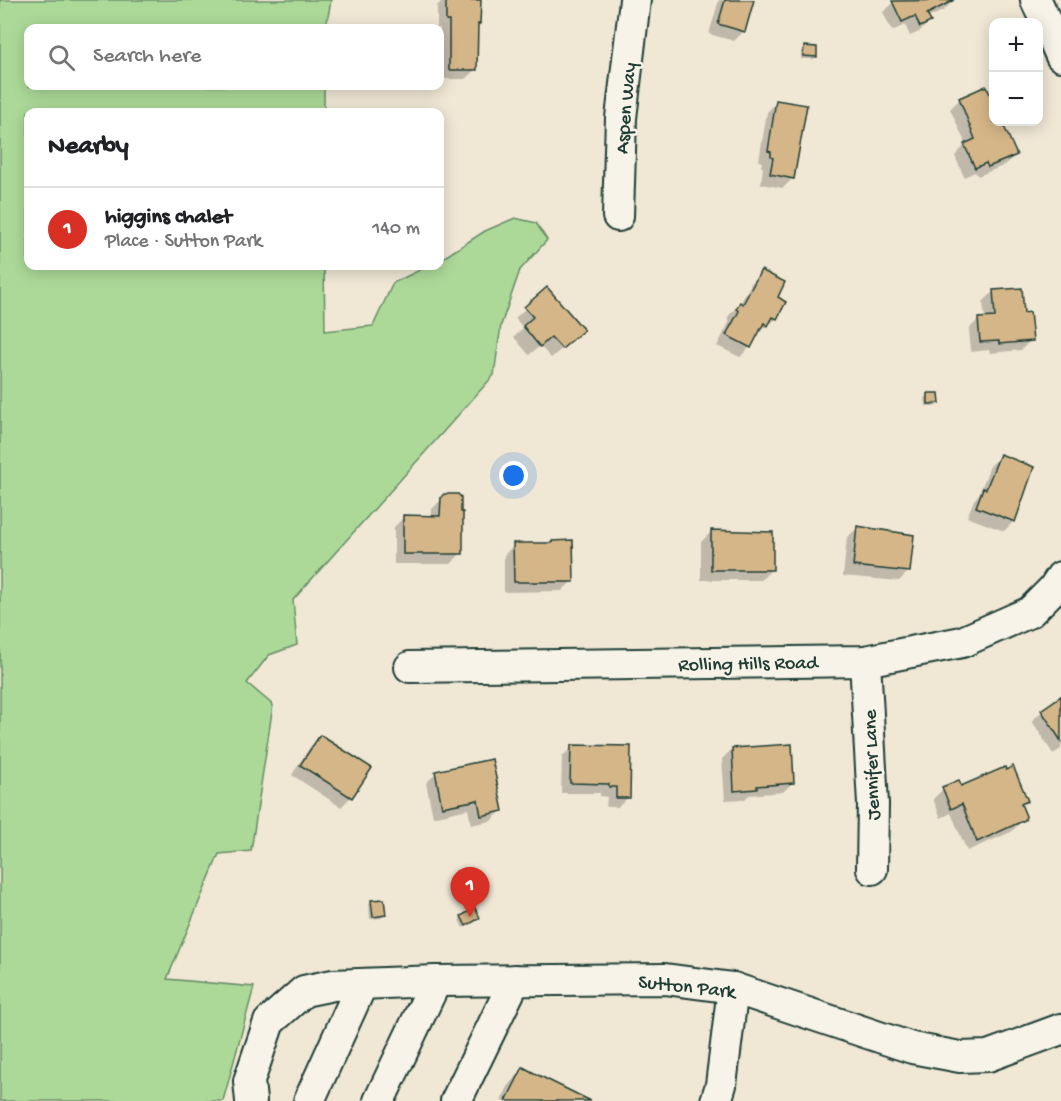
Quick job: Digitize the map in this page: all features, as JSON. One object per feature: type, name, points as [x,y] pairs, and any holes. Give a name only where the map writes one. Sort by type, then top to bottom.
[{"type":"street","name":"Aspen Way","points":[[618,216],[621,118],[635,0]]},
{"type":"street","points":[[1036,0],[1061,56]]},
{"type":"street","name":"Rolling Hills Road","points":[[410,668],[865,661],[962,642],[1030,612],[1053,589],[1061,577]]},
{"type":"street","name":"Jennifer Lane","points":[[865,661],[873,804],[872,869]]},
{"type":"street","name":"Sutton Park","points":[[250,1101],[249,1081],[269,1022],[304,991],[348,985],[436,981],[665,979],[733,988],[912,1048],[960,1057],[988,1056],[1061,1029]]},
{"type":"street","points":[[456,1101],[515,980]]},
{"type":"street","points":[[379,1101],[436,981]]},
{"type":"street","points":[[309,1101],[348,985]]},
{"type":"street","points":[[716,1101],[722,1084],[733,988]]},
{"type":"green space","points":[[0,0],[331,0],[327,24],[24,24],[24,90],[324,90],[324,108],[24,108],[24,270],[324,270],[325,331],[373,326],[393,283],[420,270],[444,270],[444,257],[485,231],[515,218],[536,223],[547,240],[520,270],[501,325],[494,375],[293,600],[297,645],[269,655],[247,683],[273,705],[251,851],[219,854],[167,979],[254,987],[223,1101],[0,1101]]},
{"type":"building","points":[[446,0],[481,0],[477,70],[449,70],[449,21],[446,21]]},
{"type":"building","points":[[725,0],[754,0],[745,32],[718,24]]},
{"type":"building","points":[[954,0],[927,14],[931,22],[920,27],[915,16],[902,22],[892,1]]},
{"type":"building","points":[[804,46],[817,47],[817,57],[803,56]]},
{"type":"building","points":[[986,86],[989,92],[989,126],[1004,126],[1017,155],[988,167],[986,163],[975,168],[964,144],[975,139],[959,98]]},
{"type":"building","points":[[776,100],[807,105],[794,179],[770,174],[773,158],[771,152],[768,151]]},
{"type":"building","points":[[761,270],[785,282],[778,297],[786,302],[777,319],[773,317],[768,326],[764,323],[751,348],[726,335],[739,311],[736,309],[740,302],[743,304]]},
{"type":"building","points":[[547,287],[584,330],[562,349],[551,337],[540,347],[523,326],[533,317],[524,307]]},
{"type":"building","points":[[1022,288],[1024,313],[1030,312],[1033,341],[999,344],[999,341],[980,342],[978,318],[995,317],[993,290]]},
{"type":"building","points":[[928,393],[939,393],[940,403],[928,404]]},
{"type":"building","points":[[1000,454],[1034,467],[1015,522],[976,507]]},
{"type":"building","points":[[444,494],[458,494],[461,497],[463,554],[403,554],[403,515],[440,516],[441,497]]},
{"type":"building","points":[[857,526],[914,535],[910,572],[853,566]]},
{"type":"building","points":[[711,530],[773,532],[773,570],[711,570]]},
{"type":"building","points":[[573,540],[574,582],[514,582],[513,543],[552,543],[552,541]]},
{"type":"building","points":[[1061,696],[1061,741],[1041,710]]},
{"type":"building","points":[[320,735],[372,768],[352,798],[300,765]]},
{"type":"building","points":[[792,744],[794,783],[757,786],[757,789],[734,791],[732,748]]},
{"type":"building","points":[[571,745],[631,746],[630,798],[616,798],[616,787],[609,787],[609,784],[570,783]]},
{"type":"building","points":[[492,759],[503,811],[481,816],[478,800],[442,807],[435,771]]},
{"type":"building","points":[[1013,766],[1028,801],[1021,804],[1026,816],[1025,820],[977,842],[962,804],[951,809],[942,787],[959,780],[961,786],[1005,767],[1006,770]]},
{"type":"building","points":[[384,899],[386,915],[373,917],[371,900]]},
{"type":"building","points":[[475,908],[480,918],[466,926],[461,916]]},
{"type":"building","points":[[523,1067],[536,1074],[591,1101],[506,1101]]},
{"type":"place","name":"higgins chalet","points":[[470,917]]}]
